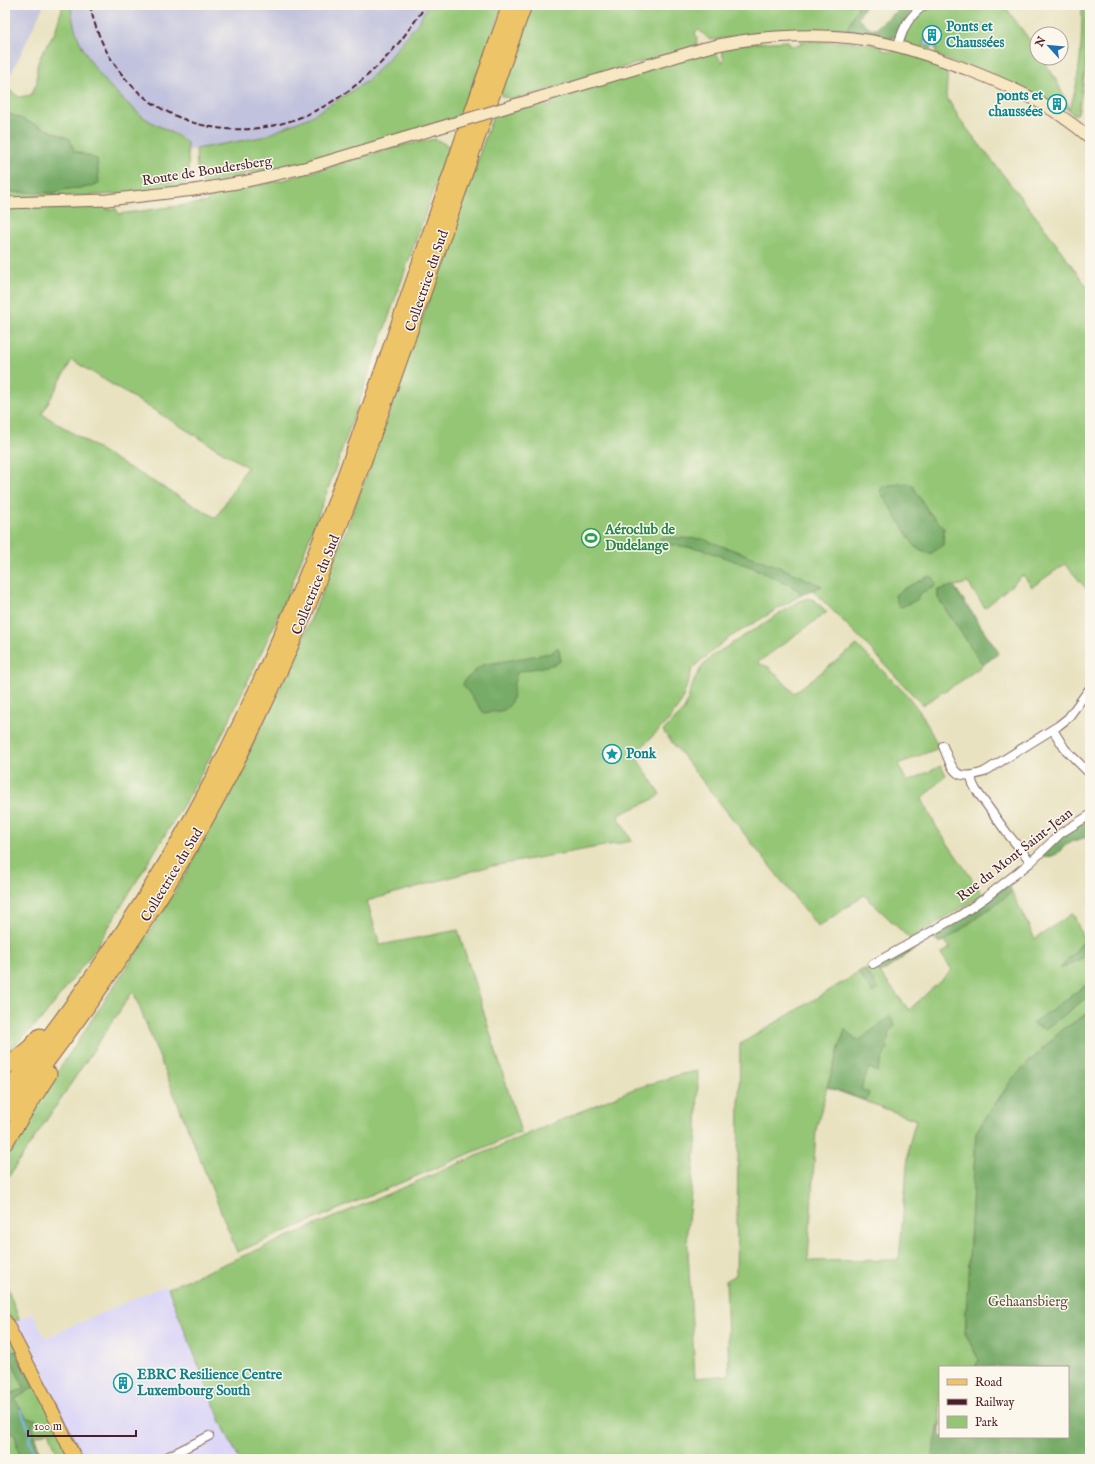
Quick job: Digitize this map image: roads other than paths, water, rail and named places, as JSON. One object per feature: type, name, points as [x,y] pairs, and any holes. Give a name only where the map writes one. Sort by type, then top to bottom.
[{"type":"highway","name":"Collectrice du Sud","points":[[5,1094],[80,995],[156,880],[211,782],[278,643],[312,563],[358,440],[510,5]]},
{"type":"highway","name":"Collectrice du Sud","points":[[5,1115],[86,1009],[130,946],[180,865],[254,726],[291,646],[324,568],[370,444],[524,5]]},
{"type":"highway","points":[[5,1068],[30,1047],[62,1010],[80,995]]},
{"type":"highway","points":[[5,1143],[75,1034],[86,1009]]},
{"type":"main road","name":"Route de Boudersberg","points":[[5,203],[107,200],[201,189],[275,176],[356,154],[697,50],[737,41],[768,38],[835,37],[871,40],[898,46],[948,62],[1018,90],[1056,111],[1090,138]]},
{"type":"main road","points":[[5,1321],[75,1459]]},
{"type":"street","points":[[898,46],[901,34],[907,22],[925,5]]},
{"type":"street","points":[[943,746],[956,773],[963,776],[971,776],[984,772],[1053,730],[1068,718],[1090,688]]},
{"type":"street","points":[[1053,730],[1065,748],[1090,774]]},
{"type":"street","points":[[971,776],[976,790],[1007,833],[1031,862]]},
{"type":"street","name":"Rue du Mont Saint-Jean","points":[[873,964],[958,916],[985,898],[1031,862],[1061,833],[1090,815]]},
{"type":"street","points":[[163,1459],[209,1436]]},
{"type":"waterway","points":[[21,1410],[31,1435],[29,1439],[36,1459]]},
{"type":"railway","points":[[90,5],[99,34],[112,61],[142,95],[154,104],[182,118],[210,127],[238,129],[267,127],[295,119],[321,108],[347,92],[386,58],[426,5]]},
{"type":"place","name":"Ponts et Chaussées","points":[[932,35]]},
{"type":"place","name":"ponts et chaussées","points":[[1057,104]]},
{"type":"place","name":"Aéroclub de Dudelange","points":[[591,538]]},
{"type":"place","name":"Ponk","points":[[612,754]]},
{"type":"place","name":"EBRC Resilience Centre Luxembourg South","points":[[123,1383]]},
{"type":"park label","name":"Gehaansbierg","points":[[1028,1302]]}]
